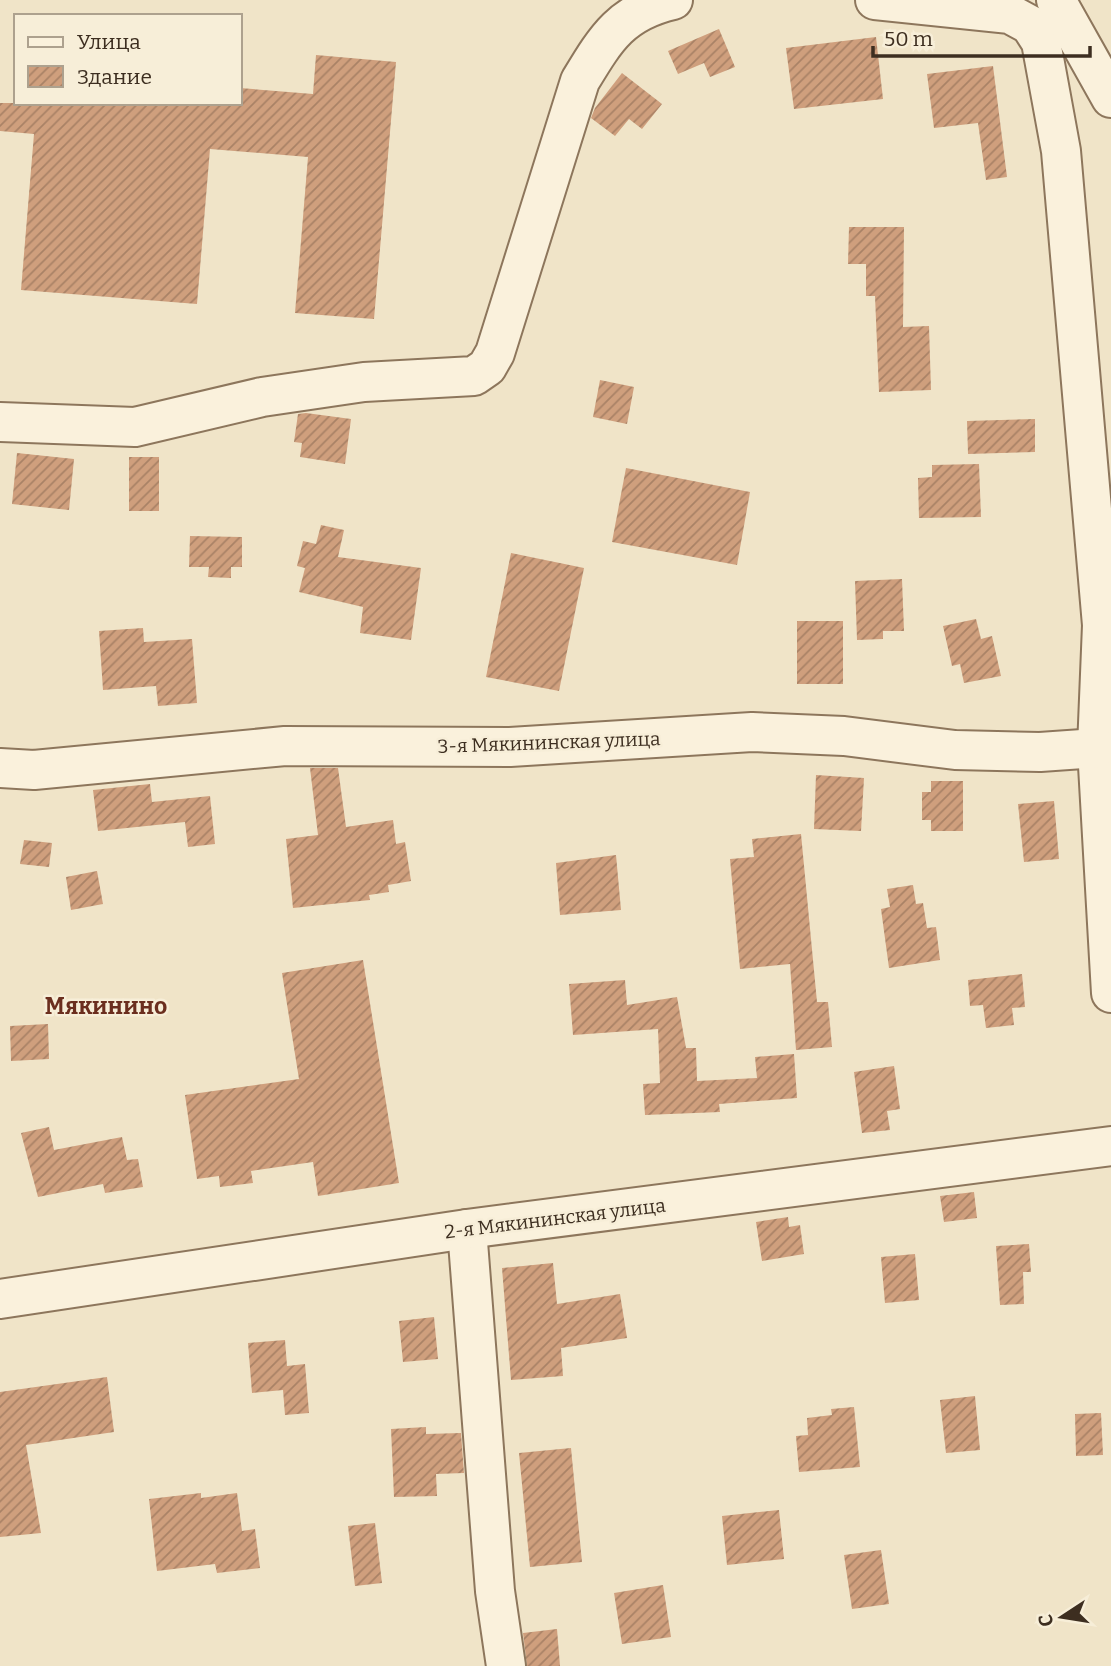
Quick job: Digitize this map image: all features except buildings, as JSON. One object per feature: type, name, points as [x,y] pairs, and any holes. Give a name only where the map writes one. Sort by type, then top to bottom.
[{"type":"street","points":[[0,422],[135,427],[262,397],[364,382],[474,376],[487,367],[495,353],[580,81],[604,41],[628,17],[673,0]]},
{"type":"street","points":[[875,0],[1010,14],[1039,8]]},
{"type":"street","points":[[1039,8],[1111,98]]},
{"type":"street","points":[[1039,8],[1043,53],[1061,150],[1102,625],[1097,748],[1111,993]]},
{"type":"street","name":"3-я Мякининская улица","points":[[0,768],[34,770],[285,746],[510,747],[752,732],[844,736],[955,750],[1040,752],[1097,748]]},
{"type":"street","name":"2-я Мякининская улица","points":[[0,1299],[467,1229],[1111,1146]]},
{"type":"street","points":[[467,1229],[495,1591],[506,1666]]},
{"type":"district","name":"Мякинино","points":[[106,1006]]}]
